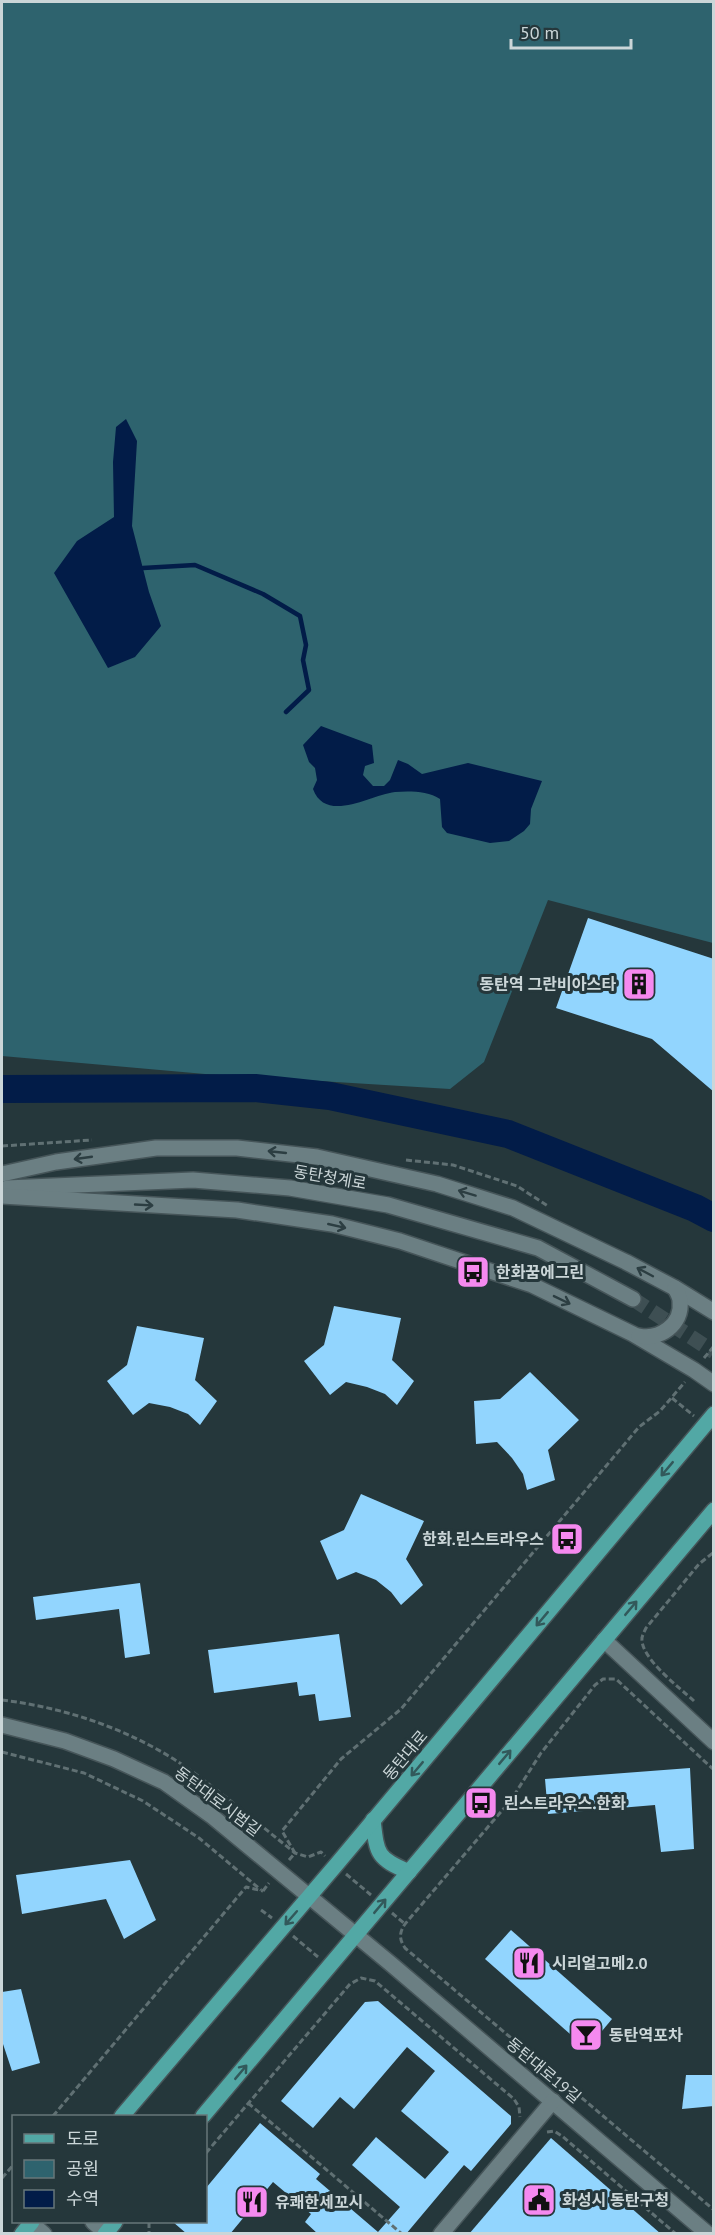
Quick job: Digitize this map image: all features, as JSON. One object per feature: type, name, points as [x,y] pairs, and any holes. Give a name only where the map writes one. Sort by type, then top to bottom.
[{"type":"main road","name":"동탄대로","points":[[123,2115],[283,1928],[714,1414]]},
{"type":"main road","points":[[204,2115],[714,1510]]},
{"type":"main road","points":[[373,1820],[375,1844],[383,1860],[409,1872]]},
{"type":"street","points":[[2,1174],[56,1162],[156,1148],[237,1148],[317,1156],[437,1184],[513,1208],[675,1288],[714,1312]]},
{"type":"street","name":"동탄청계로","points":[[2,1188],[193,1180],[290,1188],[388,1205],[538,1248],[633,1299]]},
{"type":"street","points":[[2,1196],[237,1210],[332,1224],[400,1241],[532,1285],[633,1334],[714,1384]]},
{"type":"street","points":[[633,1334],[647,1338],[670,1329],[678,1317],[681,1302],[675,1288]]},
{"type":"street","points":[[604,1640],[714,1742]]},
{"type":"street","name":"동탄대로시범길","points":[[2,1725],[65,1741],[114,1759],[164,1782],[213,1817],[356,1935]]},
{"type":"street","name":"동탄대로19길","points":[[356,1935],[708,2234]]},
{"type":"street","points":[[441,2234],[553,2101]]},
{"type":"street","points":[[94,2223],[106,2233]]},
{"type":"street","points":[[28,2226],[44,2234]]},
{"type":"path","points":[[295,1853],[282,1831],[341,1759],[401,1709],[639,1427],[672,1398]]},
{"type":"path","points":[[696,1702],[652,1662],[646,1653],[642,1637],[699,1564],[714,1552]]},
{"type":"path","points":[[714,1770],[616,1678],[603,1679],[541,1753],[511,1800],[400,1930],[405,1948],[714,2210]]},
{"type":"path","points":[[2,1752],[84,1773],[143,1801],[200,1838],[263,1891],[246,1887],[54,2115]]},
{"type":"path","points":[[321,1852],[405,1924]]},
{"type":"path","points":[[261,1910],[350,1984]]},
{"type":"path","points":[[207,2152],[350,1984],[361,1978],[375,1982],[514,2099],[520,2116],[517,2123]]},
{"type":"path","points":[[248,2103],[402,2234]]},
{"type":"path","points":[[545,2132],[554,2131],[562,2136],[676,2234]]},
{"type":"path","points":[[2,2178],[12,2166]]},
{"type":"green space","points":[[2,2],[713,2],[713,943],[548,900],[484,1062],[450,1089],[205,1074],[2,1056]]},
{"type":"water","points":[[126,419],[137,441],[132,526],[149,592],[161,626],[135,657],[108,668],[54,573],[77,541],[114,517],[113,462],[116,427]]},
{"type":"water","points":[[321,726],[372,745],[374,763],[365,766],[363,775],[373,786],[384,786],[390,780],[398,760],[422,774],[468,763],[542,781],[531,809],[530,824],[509,841],[490,843],[447,833],[442,827],[440,799],[424,793],[395,792],[350,805],[328,805],[319,799],[313,789],[317,780],[315,768],[309,762],[303,745]]},
{"type":"building","name":"동탄역 그란비아스타","points":[[588,918],[714,959],[714,1092],[652,1039],[556,1008]]},
{"type":"building","points":[[334,1306],[401,1318],[392,1360],[414,1381],[397,1405],[385,1394],[346,1382],[330,1395],[304,1361],[324,1345]]},
{"type":"building","points":[[137,1326],[204,1338],[195,1380],[217,1401],[200,1425],[188,1414],[170,1407],[149,1403],[133,1415],[107,1381],[127,1365]]},
{"type":"building","points":[[530,1372],[579,1420],[548,1450],[555,1480],[527,1490],[523,1474],[497,1442],[476,1444],[474,1401],[500,1399]]},
{"type":"building","points":[[361,1494],[424,1521],[406,1559],[423,1585],[401,1605],[391,1592],[376,1580],[356,1572],[337,1580],[320,1541],[344,1530]]},
{"type":"building","points":[[140,1583],[150,1654],[125,1658],[119,1609],[36,1620],[33,1597]]},
{"type":"building","points":[[339,1634],[351,1717],[319,1721],[315,1694],[299,1696],[297,1682],[214,1693],[208,1650]]},
{"type":"building","points":[[690,1768],[694,1849],[661,1852],[655,1805],[548,1814],[545,1779]]},
{"type":"building","points":[[130,1860],[156,1920],[124,1939],[106,1899],[22,1914],[16,1875]]},
{"type":"building","points":[[511,1930],[612,2019],[587,2049],[485,1959]]},
{"type":"building","points":[[21,1989],[40,2063],[12,2071],[2,2041],[2,1992]]},
{"type":"building","points":[[378,2001],[511,2116],[511,2124],[471,2171],[464,2165],[406,2234],[318,2234],[305,2222],[311,2214],[273,2182],[230,2234],[187,2234],[174,2223],[207,2223],[207,2187],[260,2123],[320,2174],[316,2179],[378,2232],[400,2207],[352,2165],[376,2137],[425,2179],[449,2152],[401,2111],[435,2071],[407,2047],[354,2109],[340,2097],[313,2128],[281,2101],[365,2002]]},
{"type":"building","points":[[686,2075],[714,2075],[714,2106],[682,2109]]},
{"type":"building","points":[[551,2138],[661,2234],[469,2234]]},
{"type":"waterway","points":[[143,568],[195,565],[263,594],[300,616],[306,645],[303,660],[309,690],[286,712]]},
{"type":"waterway","points":[[2,1089],[255,1088],[330,1096],[508,1134],[695,1208],[714,1218]]},
{"type":"tunnel","points":[[633,1299],[714,1352]]},
{"type":"place","name":"동탄역 그란비아스타","points":[[639,984]]},
{"type":"place","name":"한화꿈에그린","points":[[473,1272]]},
{"type":"place","name":"한화.린스트라우스","points":[[567,1539]]},
{"type":"place","name":"린스트라우스.한화","points":[[481,1803]]},
{"type":"place","name":"시리얼고메2.0","points":[[529,1963]]},
{"type":"place","name":"동탄역포차","points":[[586,2035]]},
{"type":"place","name":"화성시 동탄구청","points":[[539,2200]]},
{"type":"place","name":"유쾌한세꼬시","points":[[252,2202]]}]
